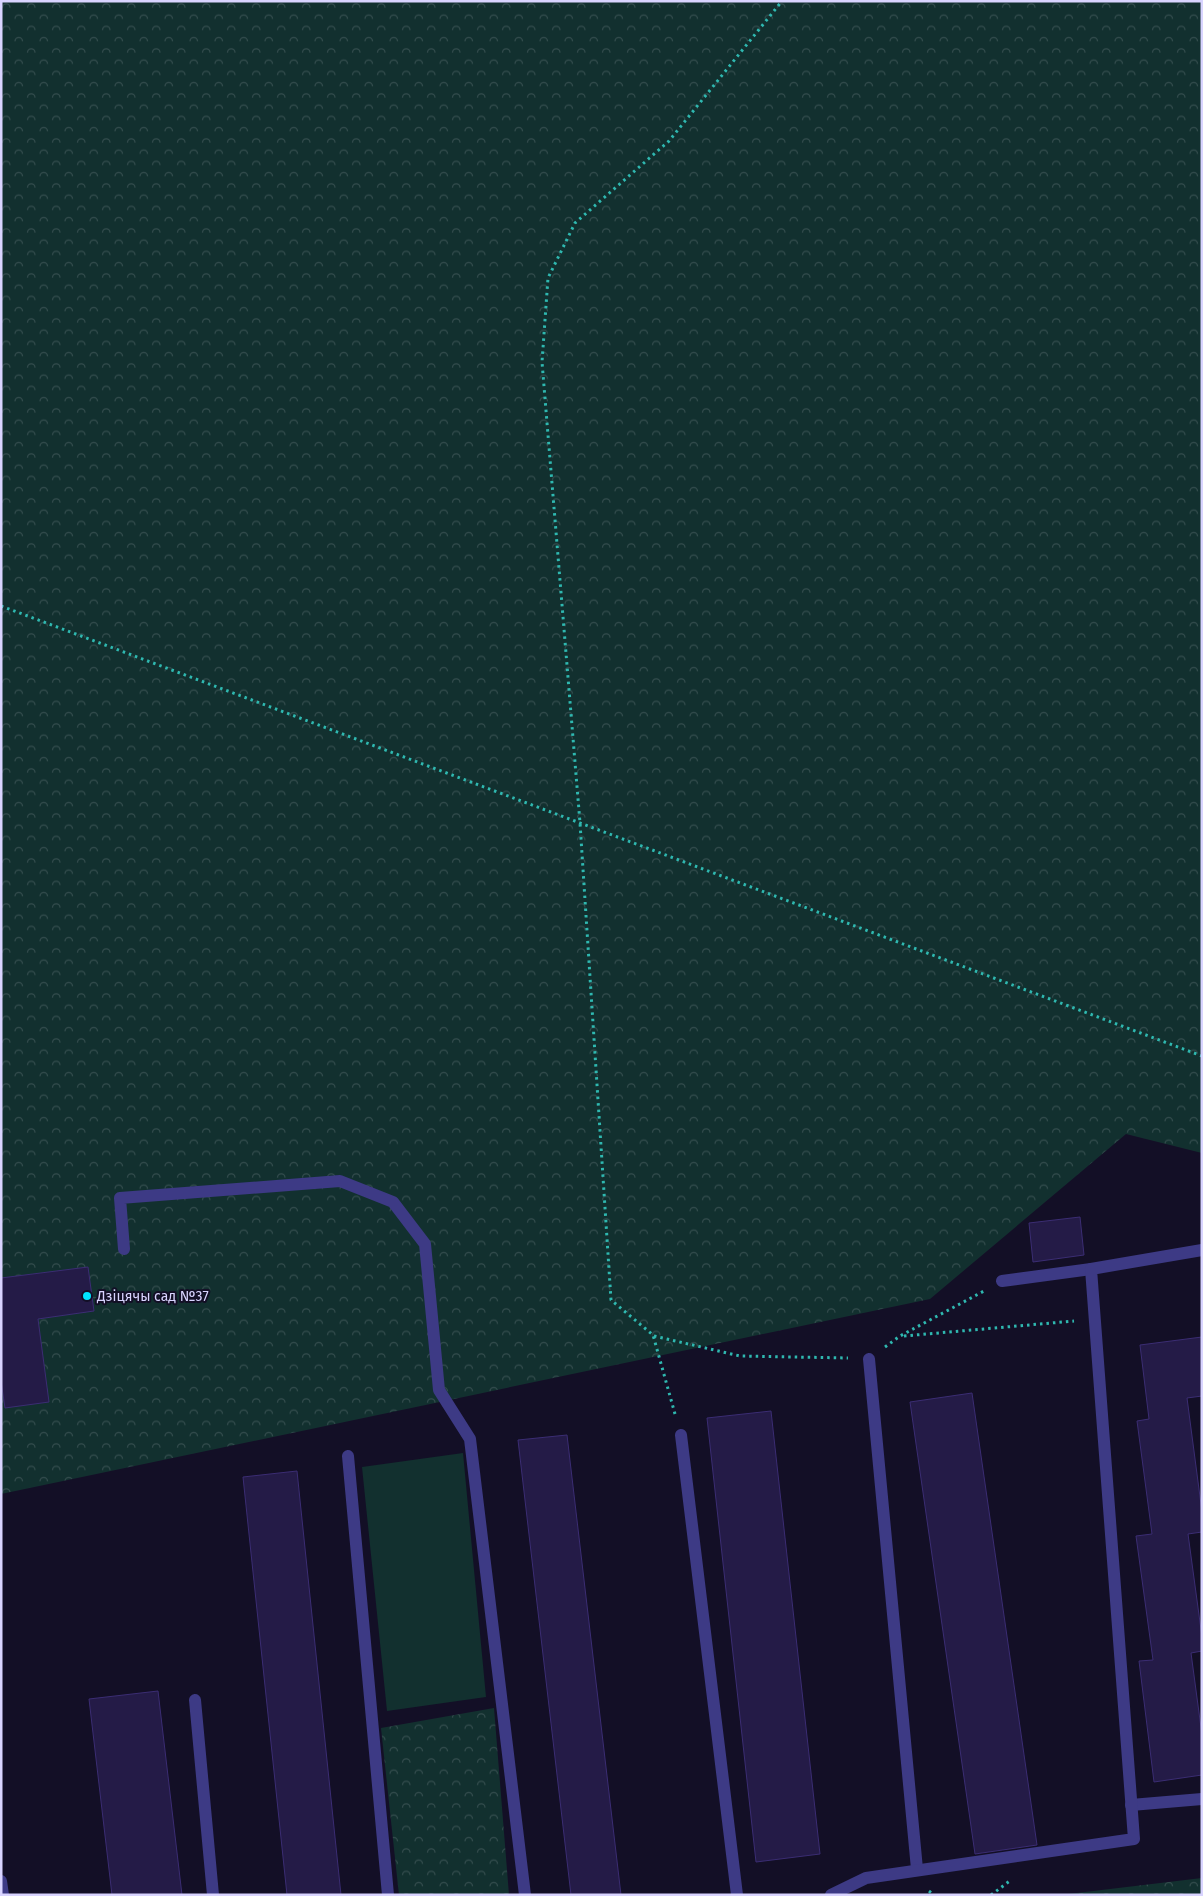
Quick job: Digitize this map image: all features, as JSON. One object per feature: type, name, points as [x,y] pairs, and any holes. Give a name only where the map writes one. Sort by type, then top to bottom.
[{"type":"street","points":[[124,1249],[120,1198],[340,1181],[393,1202],[425,1244],[439,1390],[470,1439],[525,1895]]},
{"type":"street","points":[[1002,1281],[1091,1269],[1202,1250]]},
{"type":"street","points":[[831,1895],[866,1878],[917,1869],[1028,1856],[1134,1839],[1091,1269]]},
{"type":"street","points":[[869,1359],[917,1869]]},
{"type":"street","points":[[681,1435],[737,1895]]},
{"type":"street","points":[[348,1456],[388,1895]]},
{"type":"street","points":[[196,1700],[213,1895]]},
{"type":"street","points":[[1131,1805],[1202,1799]]},
{"type":"street","points":[[1,1880],[3,1895]]},
{"type":"path","points":[[782,1],[668,140],[575,223],[548,278],[542,362],[580,823],[611,1300],[653,1336],[740,1356],[869,1359],[900,1336],[1002,1281]]},
{"type":"path","points":[[1,606],[1202,1056]]},
{"type":"path","points":[[900,1336],[1094,1320]]},
{"type":"path","points":[[653,1336],[681,1435]]},
{"type":"green space","points":[[1,1],[1202,1],[1202,1153],[1126,1134],[930,1299],[1,1494]]},
{"type":"green space","points":[[463,1453],[486,1697],[387,1711],[362,1467]]},
{"type":"green space","points":[[494,1708],[509,1895],[399,1895],[381,1728]]},
{"type":"green space","points":[[1202,1878],[1202,1895],[1060,1895]]},
{"type":"building","points":[[1080,1217],[1084,1255],[1033,1262],[1029,1223]]},
{"type":"building","points":[[88,1267],[94,1311],[38,1319],[49,1402],[5,1408],[1,1381],[1,1278]]},
{"type":"building","points":[[1202,1337],[1202,1396],[1187,1398],[1202,1512],[1202,1532],[1188,1534],[1202,1637],[1202,1651],[1191,1653],[1202,1735],[1202,1775],[1154,1782],[1139,1661],[1153,1660],[1136,1536],[1152,1534],[1137,1421],[1149,1419],[1140,1345]]},
{"type":"building","points":[[972,1393],[1037,1845],[975,1854],[910,1402]]},
{"type":"building","points":[[771,1411],[820,1854],[756,1862],[707,1418]]},
{"type":"building","points":[[567,1435],[621,1895],[571,1895],[518,1440]]},
{"type":"building","points":[[297,1471],[341,1895],[287,1895],[243,1477]]},
{"type":"building","points":[[158,1691],[182,1895],[112,1895],[89,1699]]},
{"type":"place","name":"Дзіцячы сад №37","points":[[87,1296]]}]
